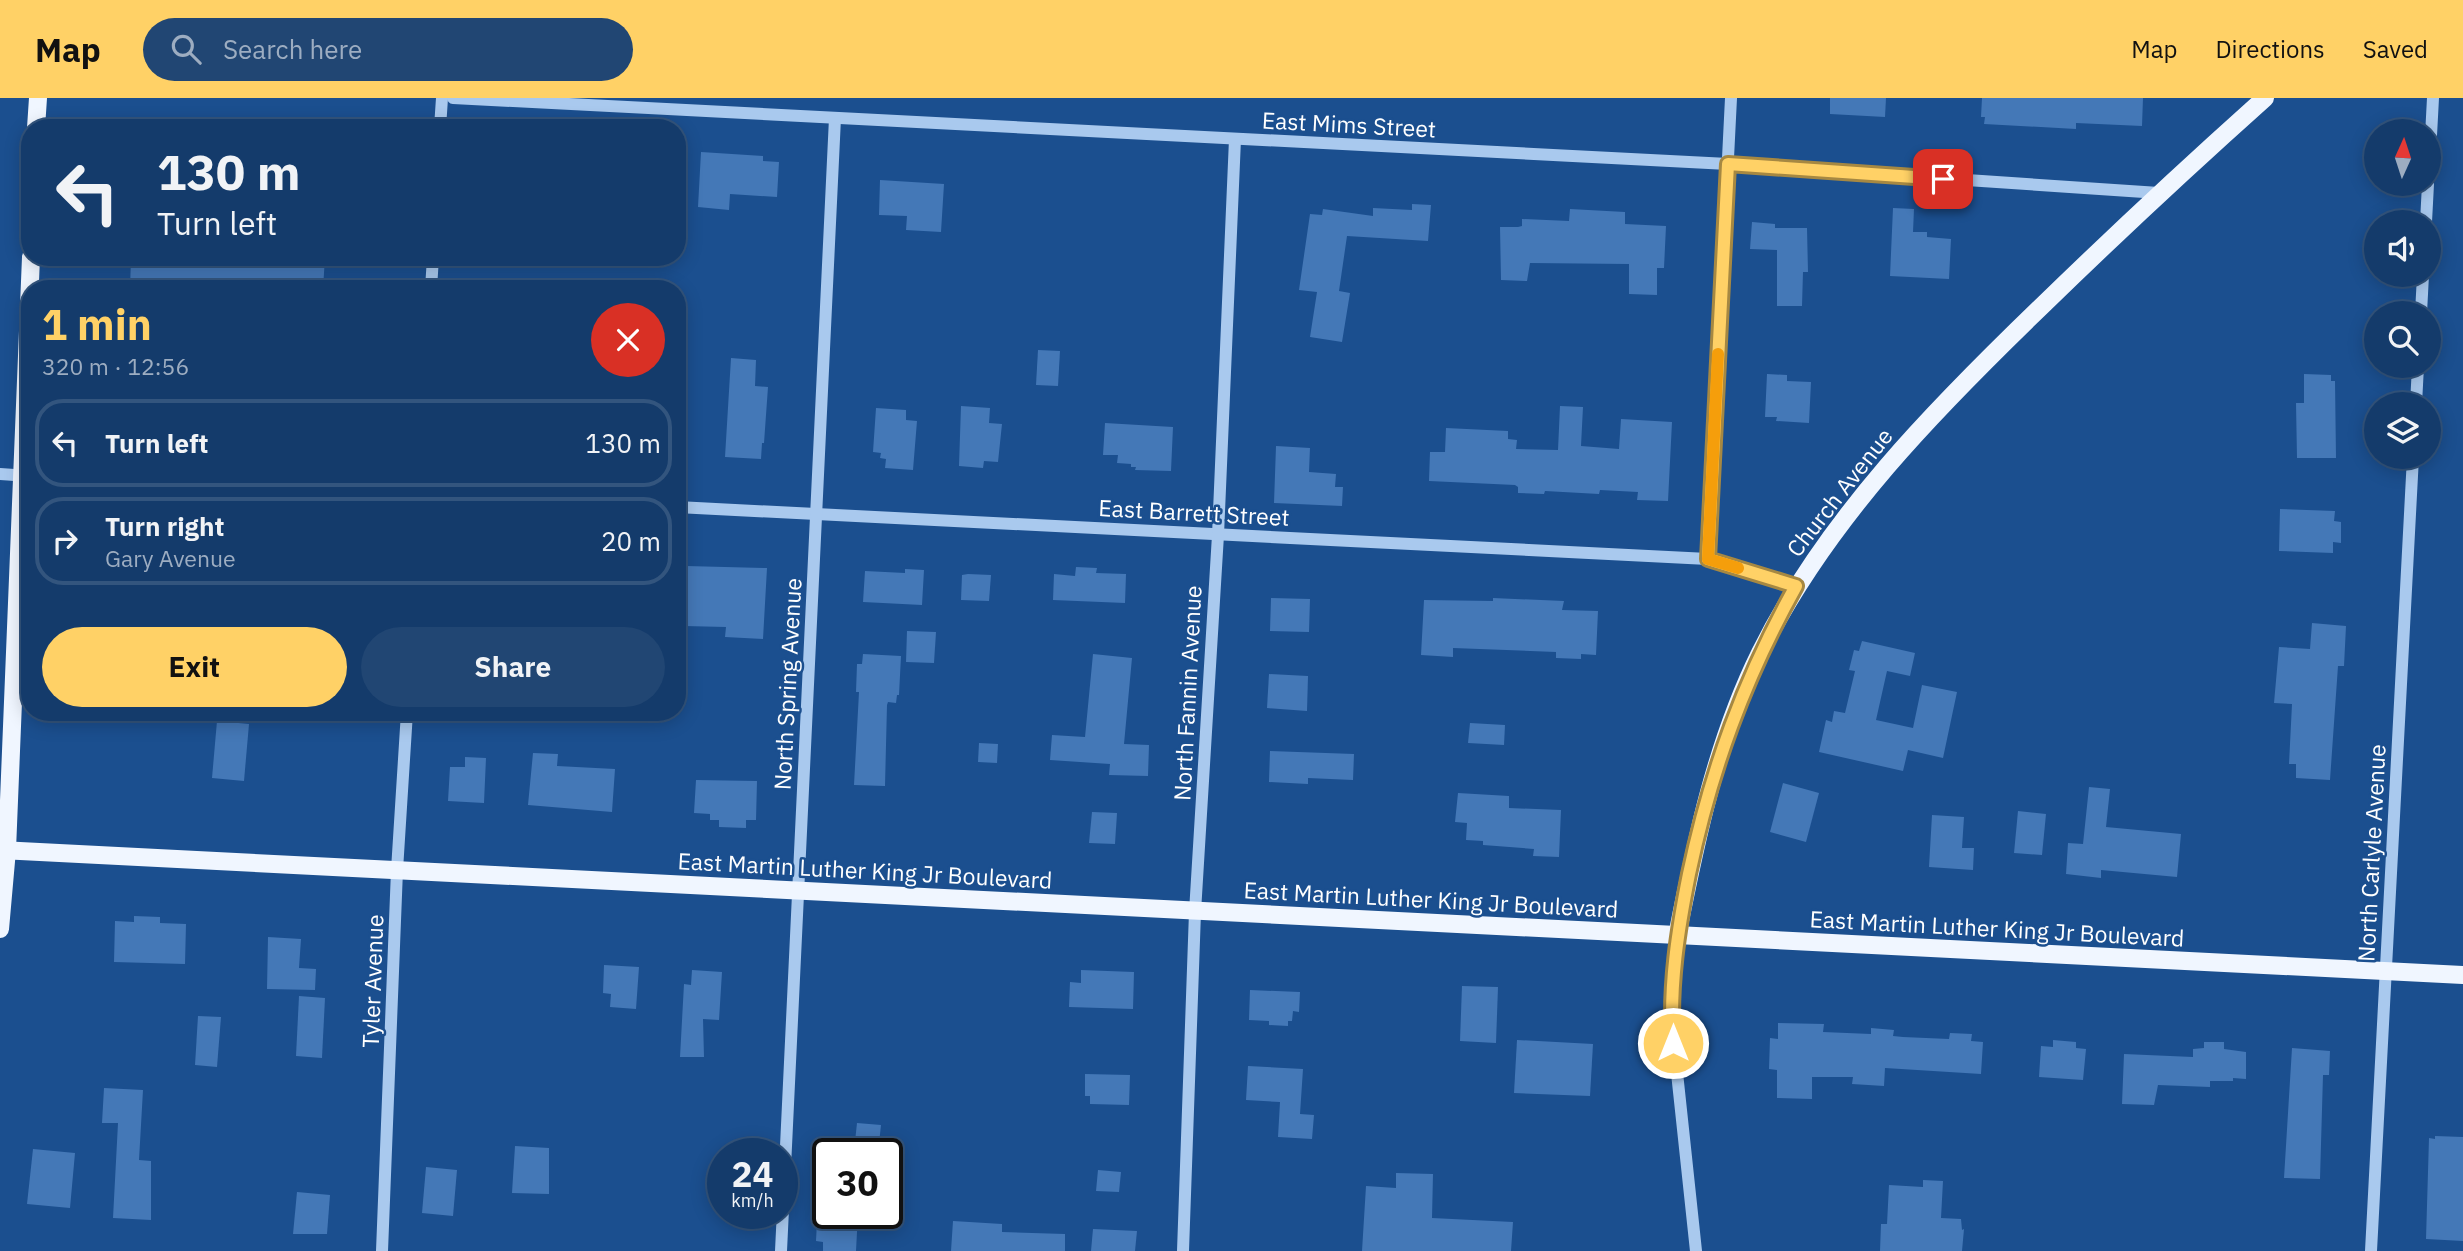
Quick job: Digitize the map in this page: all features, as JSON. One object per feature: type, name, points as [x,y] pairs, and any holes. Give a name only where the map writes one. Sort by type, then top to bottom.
[{"type":"main road","points":[[37,119],[38,98]]},
{"type":"main road","name":"Church Avenue","points":[[1677,936],[1704,809],[1720,755],[1758,656],[1796,586],[1856,505],[2000,345],[2159,193],[2265,98]]},
{"type":"main road","points":[[0,929],[7,655],[21,522]]},
{"type":"main road","name":"East Martin Luther King Jr Boulevard","points":[[4,850],[2463,975]]},
{"type":"street","points":[[441,119],[442,98]]},
{"type":"street","name":"East Mims Street","points":[[453,98],[1728,164],[2159,193]]},
{"type":"street","points":[[1708,559],[1731,98]]},
{"type":"street","points":[[2432,119],[2433,98]]},
{"type":"street","name":"North Spring Avenue","points":[[781,1251],[835,118]]},
{"type":"street","name":"North Fannin Avenue","points":[[1183,1251],[1195,912],[1218,535],[1235,139]]},
{"type":"street","name":"North Carlyle Avenue","points":[[2371,1251],[2412,469]]},
{"type":"street","points":[[0,474],[21,475]]},
{"type":"street","name":"East Barrett Street","points":[[686,508],[1708,559],[1796,586]]},
{"type":"street","name":"Tyler Avenue","points":[[382,1251],[397,870],[406,721]]},
{"type":"street","name":"Church Avenue","points":[[1677,936],[1672,1026],[1696,1251]]},
{"type":"building","points":[[1830,98],[1886,98],[1885,117],[1830,114]]},
{"type":"building","points":[[1982,98],[2143,98],[2142,126],[2076,123],[2076,129],[1984,124],[1985,117],[1981,117]]},
{"type":"building","points":[[701,152],[763,156],[763,161],[779,162],[777,197],[730,194],[729,210],[698,207]]},
{"type":"building","points":[[880,180],[944,184],[941,232],[906,230],[907,216],[879,215]]},
{"type":"building","points":[[1412,204],[1431,205],[1428,241],[1347,236],[1339,291],[1350,293],[1342,342],[1310,337],[1317,292],[1299,290],[1310,214],[1322,215],[1323,209],[1373,216],[1373,208],[1412,210]]},
{"type":"building","points":[[1893,208],[1914,209],[1913,232],[1927,232],[1927,237],[1951,239],[1949,279],[1890,276]]},
{"type":"building","points":[[1570,209],[1625,212],[1625,224],[1666,226],[1664,268],[1657,268],[1657,295],[1629,294],[1629,264],[1530,263],[1527,281],[1501,280],[1500,227],[1522,226],[1522,219],[1569,221]]},
{"type":"building","points":[[1752,222],[1775,224],[1775,228],[1807,228],[1808,272],[1803,272],[1802,306],[1777,306],[1777,250],[1750,249]]},
{"type":"building","points":[[131,266],[324,266],[324,280],[130,280]]},
{"type":"building","points":[[1038,350],[1060,351],[1058,386],[1036,385]]},
{"type":"building","points":[[731,358],[756,360],[755,386],[768,387],[761,459],[725,457]]},
{"type":"building","points":[[1767,374],[1787,375],[1787,381],[1811,382],[1809,423],[1776,421],[1777,417],[1765,417]]},
{"type":"building","points":[[2304,374],[2331,375],[2331,381],[2335,381],[2336,458],[2297,458],[2296,403],[2304,403]]},
{"type":"building","points":[[961,406],[990,408],[989,423],[1002,424],[998,462],[984,461],[983,468],[959,466]]},
{"type":"building","points":[[1560,406],[1583,407],[1581,446],[1619,449],[1621,419],[1672,422],[1668,501],[1637,500],[1638,492],[1600,490],[1599,494],[1545,491],[1544,494],[1518,493],[1518,487],[1515,485],[1429,481],[1430,452],[1445,452],[1446,428],[1508,431],[1508,439],[1517,440],[1516,449],[1558,450]]},
{"type":"building","points":[[876,408],[906,410],[906,420],[917,421],[913,470],[885,468],[886,459],[880,458],[881,453],[873,452]]},
{"type":"building","points":[[1105,423],[1173,427],[1171,471],[1135,470],[1136,467],[1131,467],[1131,464],[1117,463],[1118,455],[1103,455]]},
{"type":"building","points":[[1276,446],[1310,448],[1309,472],[1336,474],[1335,487],[1343,487],[1342,506],[1274,503]]},
{"type":"building","points":[[2280,509],[2335,511],[2334,521],[2341,522],[2341,543],[2333,542],[2333,553],[2279,551]]},
{"type":"building","points":[[686,566],[767,568],[763,639],[725,637],[726,627],[686,626]]},
{"type":"building","points":[[1076,567],[1097,568],[1096,573],[1126,574],[1125,603],[1053,600],[1054,574],[1075,576]]},
{"type":"building","points":[[905,569],[924,570],[922,605],[863,602],[865,571],[905,573]]},
{"type":"building","points":[[962,575],[991,575],[989,601],[961,600]]},
{"type":"building","points":[[1271,598],[1310,599],[1309,632],[1270,631]]},
{"type":"building","points":[[1493,598],[1564,601],[1562,610],[1598,611],[1596,655],[1581,654],[1581,659],[1556,658],[1556,652],[1453,648],[1453,657],[1421,655],[1424,600],[1493,601]]},
{"type":"building","points":[[2312,623],[2346,626],[2344,666],[2338,666],[2330,780],[2296,778],[2296,764],[2289,764],[2292,704],[2274,703],[2279,647],[2310,649]]},
{"type":"building","points":[[907,631],[936,632],[934,663],[906,662]]},
{"type":"building","points":[[1862,641],[1915,653],[1910,676],[1887,671],[1876,720],[1913,728],[1922,685],[1957,692],[1943,758],[1908,750],[1903,771],[1819,752],[1826,720],[1832,722],[1834,711],[1845,713],[1855,671],[1849,670],[1854,650],[1859,651]]},
{"type":"building","points":[[863,654],[901,656],[899,695],[896,703],[888,702],[887,705],[885,786],[854,785],[859,692],[856,692],[857,664],[862,664]]},
{"type":"building","points":[[1093,654],[1132,658],[1124,744],[1149,745],[1148,776],[1109,775],[1110,764],[1050,760],[1052,735],[1085,737]]},
{"type":"building","points":[[1269,674],[1308,676],[1307,711],[1267,708]]},
{"type":"building","points":[[217,721],[249,724],[244,781],[212,778]]},
{"type":"building","points":[[1470,723],[1505,725],[1504,745],[1468,743]]},
{"type":"building","points":[[979,743],[998,744],[997,763],[978,762]]},
{"type":"building","points":[[1270,751],[1354,754],[1353,780],[1308,778],[1308,784],[1269,782]]},
{"type":"building","points":[[533,753],[558,754],[557,766],[615,769],[612,812],[528,805]]},
{"type":"building","points":[[465,757],[486,758],[484,803],[448,801],[450,767],[465,767]]},
{"type":"building","points":[[696,780],[757,781],[756,820],[746,820],[746,828],[719,827],[719,820],[710,820],[710,814],[694,813]]},
{"type":"building","points":[[1783,783],[1819,793],[1806,842],[1770,832]]},
{"type":"building","points":[[2089,787],[2110,789],[2106,827],[2181,834],[2177,877],[2101,870],[2101,878],[2066,874],[2068,843],[2083,844]]},
{"type":"building","points":[[1458,793],[1509,796],[1509,808],[1561,810],[1559,857],[1533,856],[1534,849],[1483,845],[1483,841],[1466,840],[1467,823],[1455,822]]},
{"type":"building","points":[[2018,811],[2046,814],[2042,855],[2014,853]]},
{"type":"building","points":[[1092,812],[1117,813],[1115,844],[1089,843]]},
{"type":"building","points":[[1932,815],[1964,817],[1962,848],[1974,848],[1973,870],[1929,867]]},
{"type":"building","points":[[134,916],[160,917],[160,923],[186,924],[185,964],[114,962],[115,921],[134,922]]},
{"type":"building","points":[[268,937],[301,939],[299,968],[316,969],[315,990],[267,989]]},
{"type":"building","points":[[604,965],[639,967],[636,1009],[610,1007],[611,994],[603,993]]},
{"type":"building","points":[[692,970],[722,972],[719,1020],[703,1019],[704,1057],[680,1057],[684,984],[691,985]]},
{"type":"building","points":[[1081,970],[1134,972],[1133,1009],[1069,1007],[1070,982],[1081,983]]},
{"type":"building","points":[[1462,986],[1498,987],[1496,1043],[1460,1041]]},
{"type":"building","points":[[1250,990],[1300,992],[1299,1012],[1293,1011],[1292,1021],[1288,1021],[1288,1026],[1249,1020]]},
{"type":"building","points":[[299,996],[325,998],[322,1058],[296,1056]]},
{"type":"building","points":[[198,1016],[221,1017],[217,1067],[195,1065]]},
{"type":"building","points":[[1778,1023],[1824,1024],[1823,1032],[1871,1034],[1871,1028],[1894,1030],[1893,1036],[1903,1037],[1949,1039],[1950,1033],[1972,1034],[1971,1041],[1983,1042],[1981,1074],[1885,1068],[1884,1086],[1852,1084],[1853,1077],[1812,1077],[1812,1099],[1777,1098],[1777,1070],[1769,1069],[1770,1038],[1778,1039]]},
{"type":"building","points":[[1517,1040],[1593,1044],[1590,1096],[1514,1093]]},
{"type":"building","points":[[2053,1040],[2076,1042],[2076,1048],[2086,1049],[2083,1080],[2039,1077],[2041,1046],[2053,1047]]},
{"type":"building","points":[[2204,1042],[2224,1042],[2224,1049],[2246,1052],[2246,1079],[2210,1081],[2210,1087],[2158,1085],[2154,1105],[2122,1104],[2124,1054],[2193,1057],[2193,1049],[2204,1048]]},
{"type":"building","points":[[2292,1048],[2330,1051],[2329,1075],[2323,1075],[2320,1179],[2284,1178]]},
{"type":"building","points":[[1248,1066],[1303,1069],[1300,1114],[1314,1115],[1312,1139],[1278,1137],[1280,1102],[1246,1100]]},
{"type":"building","points":[[1085,1074],[1130,1075],[1129,1105],[1090,1104],[1090,1096],[1085,1096]]},
{"type":"building","points":[[104,1088],[143,1090],[139,1160],[151,1161],[151,1220],[113,1218],[118,1123],[102,1123]]},
{"type":"building","points":[[857,1123],[881,1125],[880,1138],[855,1138]]},
{"type":"building","points":[[2435,1136],[2463,1137],[2463,1241],[2426,1239],[2429,1138],[2435,1139]]},
{"type":"building","points":[[515,1146],[549,1148],[549,1194],[512,1193]]},
{"type":"building","points":[[33,1149],[75,1153],[70,1208],[27,1204]]},
{"type":"building","points":[[426,1167],[457,1170],[453,1216],[422,1213]]},
{"type":"building","points":[[1098,1170],[1121,1172],[1119,1192],[1096,1191]]},
{"type":"building","points":[[1396,1173],[1433,1174],[1432,1218],[1513,1222],[1511,1251],[1362,1251],[1366,1186],[1396,1188]]},
{"type":"building","points":[[1923,1180],[1943,1181],[1941,1218],[1961,1219],[1962,1230],[1964,1229],[1962,1251],[1880,1251],[1881,1224],[1887,1224],[1889,1185],[1923,1187]]},
{"type":"building","points":[[297,1192],[330,1195],[327,1234],[293,1234]]},
{"type":"building","points":[[953,1221],[1002,1224],[1002,1232],[1065,1234],[1065,1251],[951,1251]]},
{"type":"building","points":[[817,1229],[857,1229],[856,1251],[823,1251],[823,1242],[816,1241]]},
{"type":"building","points":[[1093,1229],[1137,1231],[1135,1251],[1091,1251]]},
{"type":"slow traffic","points":[[1718,354],[1708,559],[1738,568]]},
{"type":"route","points":[[1673,1043],[1677,936],[1704,809],[1740,698],[1758,656],[1796,586],[1708,559],[1728,164],[1943,179]]}]
